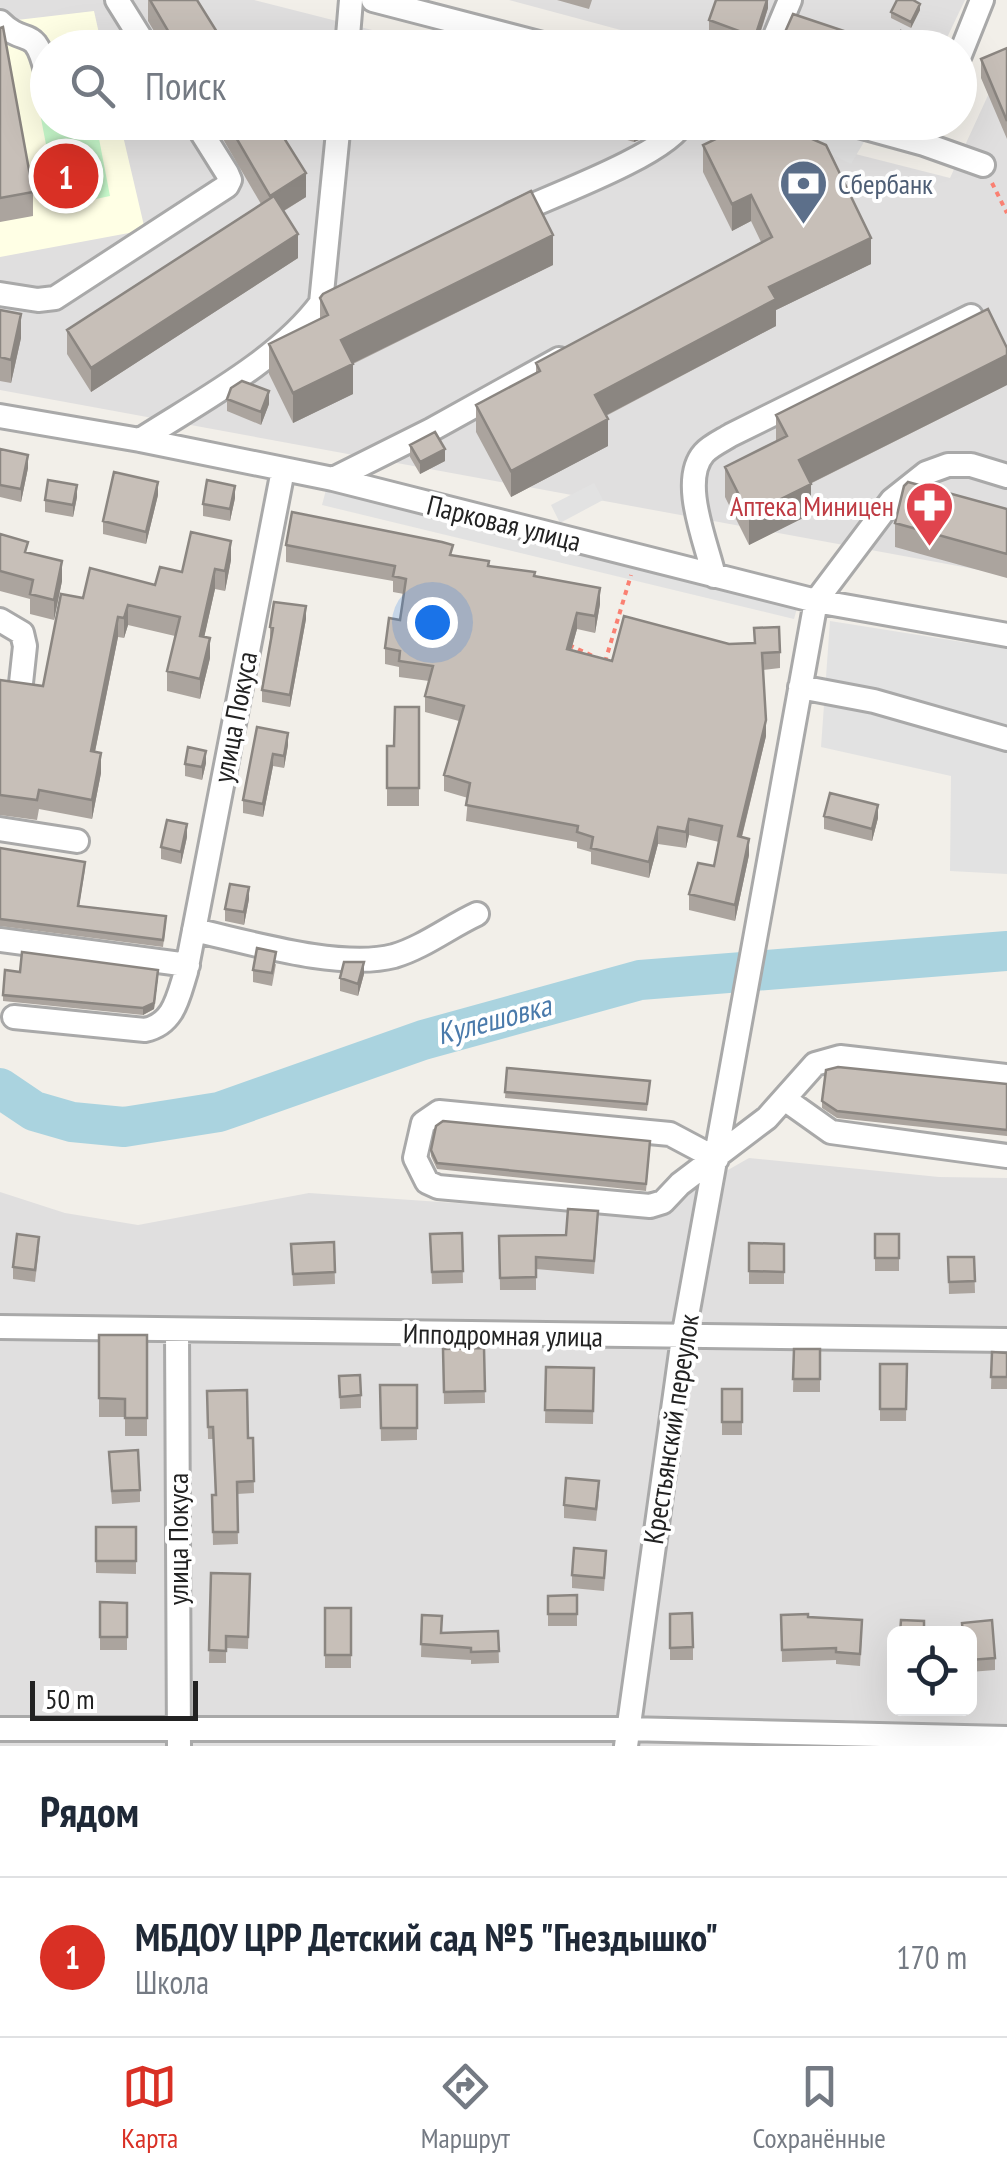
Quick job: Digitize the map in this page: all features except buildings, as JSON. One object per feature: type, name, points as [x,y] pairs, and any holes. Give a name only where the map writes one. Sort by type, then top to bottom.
[{"type":"street","points":[[116,0],[135,30]]},
{"type":"street","points":[[349,30],[352,0]]},
{"type":"street","points":[[374,0],[489,30]]},
{"type":"street","points":[[778,30],[790,0]]},
{"type":"street","points":[[970,30],[982,0]]},
{"type":"street","points":[[0,22],[10,32],[30,37]]},
{"type":"street","points":[[0,294],[38,300],[55,298],[228,186],[227,173],[206,140]]},
{"type":"street","points":[[140,440],[230,382],[304,325],[320,303],[337,140]]},
{"type":"street","points":[[492,223],[668,140]]},
{"type":"street","points":[[940,140],[983,165]]},
{"type":"street","points":[[714,576],[693,496],[703,454],[731,435],[972,316]]},
{"type":"street","points":[[333,479],[576,350]]},
{"type":"street","name":"Парковая улица","points":[[0,416],[333,479],[816,601],[1007,635]]},
{"type":"street","points":[[816,601],[892,500],[926,473],[948,465],[971,465],[1007,476]]},
{"type":"street","name":"улица Покуса","points":[[14,1016],[146,1030],[159,1028],[173,1012],[188,964],[283,470]]},
{"type":"street","name":"Крестьянский переулок","points":[[626,1738],[683,1338],[816,601]]},
{"type":"street","points":[[0,620],[22,633],[26,646],[21,683]]},
{"type":"street","points":[[800,687],[874,701],[1007,739]]},
{"type":"street","points":[[0,829],[77,841]]},
{"type":"street","points":[[194,930],[325,957],[369,960],[412,948],[477,914]]},
{"type":"street","points":[[0,940],[188,964]]},
{"type":"street","points":[[717,1159],[670,1134],[439,1112],[423,1124],[414,1158],[427,1182],[438,1187],[650,1206],[663,1202],[680,1184],[717,1159],[786,1100],[815,1064],[840,1057],[1007,1076]]},
{"type":"street","points":[[786,1100],[831,1132],[1007,1156]]},
{"type":"street","name":"Ипподромная улица","points":[[0,1327],[1007,1340]]},
{"type":"street","name":"улица Покуса","points":[[177,1331],[179,1737]]},
{"type":"street","points":[[0,1729],[179,1737],[1007,1738]]},
{"type":"path","points":[[983,165],[1007,213]]},
{"type":"path","points":[[557,638],[605,662],[637,556]]},
{"type":"shaded area","points":[[0,0],[254,0],[372,30],[30,30],[30,140],[800,140],[950,178],[967,140],[977,140],[977,119],[1007,54],[1007,575],[0,390]]},
{"type":"shaded area","points":[[509,0],[965,0],[951,30],[621,30]]},
{"type":"shaded area","points":[[94,11],[98,30],[30,30],[30,140],[124,140],[145,230],[0,257],[0,22]]},
{"type":"shaded area","points":[[803,140],[865,140],[851,164]]},
{"type":"shaded area","points":[[594,483],[603,500],[560,523],[551,505]]},
{"type":"shaded area","points":[[326,490],[798,604],[794,619],[322,505]]},
{"type":"shaded area","points":[[830,621],[1007,649],[1007,874],[950,871],[951,776],[821,747]]},
{"type":"shaded area","points":[[749,1158],[939,1177],[1007,1178],[1007,1746],[0,1746],[0,1192],[65,1213],[138,1225],[309,1193],[647,1216]]},
{"type":"green space","points":[[45,140],[99,140],[110,196],[58,207]]},
{"type":"waterway","name":"Кулешовка","points":[[0,1088],[34,1111],[72,1122],[124,1127],[219,1112],[423,1040],[640,980],[1007,951]]},
{"type":"place","name":"МБДОУ ЦРР Детский сад №5 \"Гнездышко\"","points":[[66,176]]},
{"type":"place","name":"Сбербанк","points":[[803,226]]},
{"type":"place","name":"Аптека Миницен","points":[[929,548]]}]
